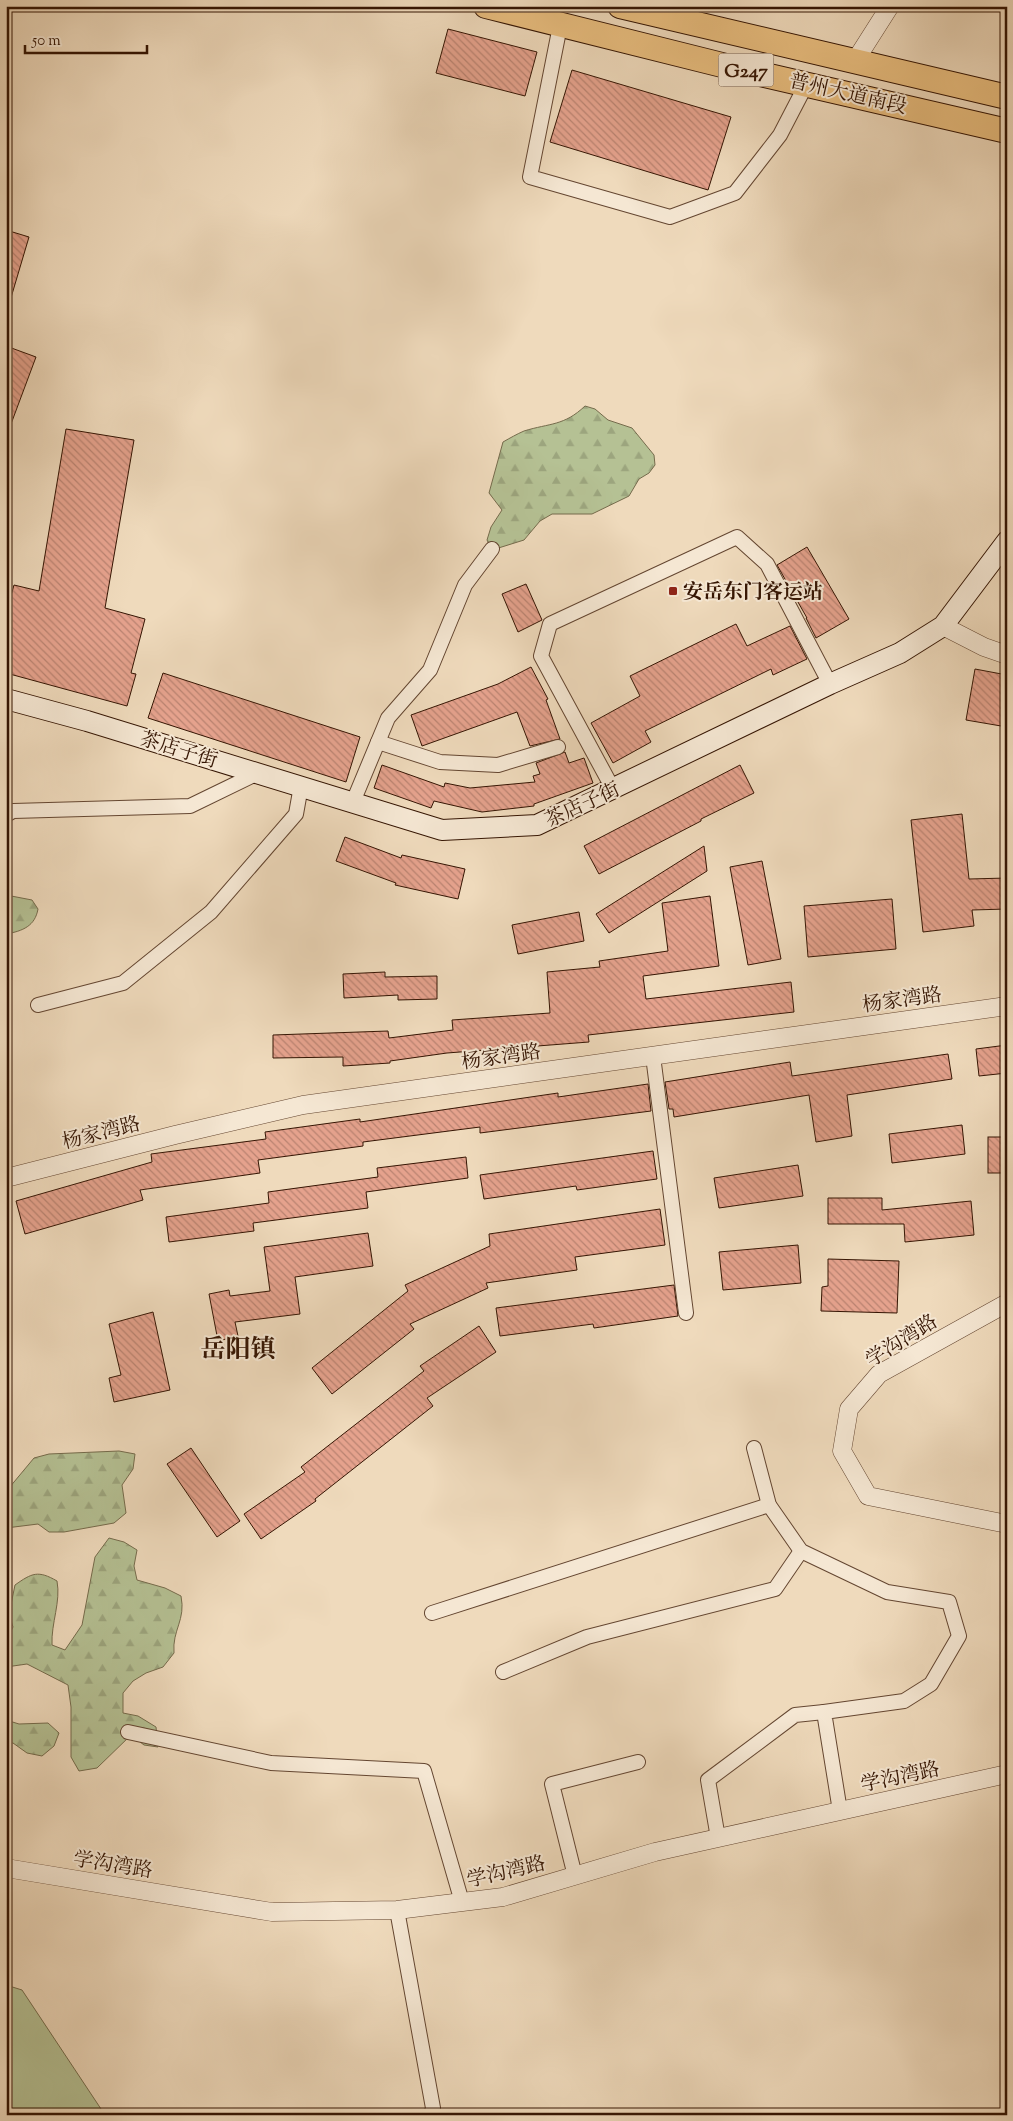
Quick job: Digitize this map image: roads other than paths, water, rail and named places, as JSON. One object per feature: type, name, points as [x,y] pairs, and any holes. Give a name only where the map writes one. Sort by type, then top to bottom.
[{"type":"highway","name":"普州大道南段","points":[[486,6],[560,26],[1007,131]]},
{"type":"highway","name":"普州大道南段","points":[[620,6],[1007,97]]},
{"type":"main road","name":"茶店子街","points":[[6,699],[87,721],[442,830],[537,825],[830,684],[900,653],[943,626],[1007,540]]},
{"type":"street","points":[[855,60],[890,6]]},
{"type":"street","points":[[560,26],[530,177],[670,217],[735,193],[780,135],[807,83]]},
{"type":"street","points":[[613,789],[541,656],[550,624],[737,537],[767,564],[830,684]]},
{"type":"street","points":[[353,802],[388,718],[430,670],[465,585],[492,549]]},
{"type":"street","points":[[943,626],[984,647],[1007,655]]},
{"type":"street","points":[[378,742],[440,762],[498,765],[558,747]]},
{"type":"street","points":[[6,815],[13,811],[190,806],[258,773]]},
{"type":"street","points":[[38,1005],[123,983],[211,912],[296,814],[301,786]]},
{"type":"street","name":"杨家湾路","points":[[6,1178],[175,1134],[303,1105],[1007,1006]]},
{"type":"street","points":[[653,1056],[686,1313]]},
{"type":"street","name":"学沟湾路","points":[[1007,1303],[879,1374],[849,1409],[842,1452],[868,1496],[1007,1524]]},
{"type":"street","points":[[718,1838],[708,1780],[795,1715],[904,1701],[931,1684],[959,1636],[949,1602],[887,1592],[801,1551],[769,1505],[754,1448]]},
{"type":"street","points":[[432,1613],[769,1505]]},
{"type":"street","points":[[503,1672],[588,1637],[775,1589],[801,1551]]},
{"type":"street","points":[[824,1712],[840,1811]]},
{"type":"street","points":[[128,1732],[271,1763],[424,1771],[462,1902]]},
{"type":"street","points":[[575,1876],[552,1784],[638,1762]]},
{"type":"street","name":"学沟湾路","points":[[6,1868],[272,1912],[398,1910],[503,1898],[655,1852],[1007,1774]]},
{"type":"street","points":[[398,1910],[433,2108],[432,2115]]},
{"type":"place","name":"安岳东门客运站","points":[[673,591]]},
{"type":"district","name":"岳阳镇","points":[[238,1348]]}]
